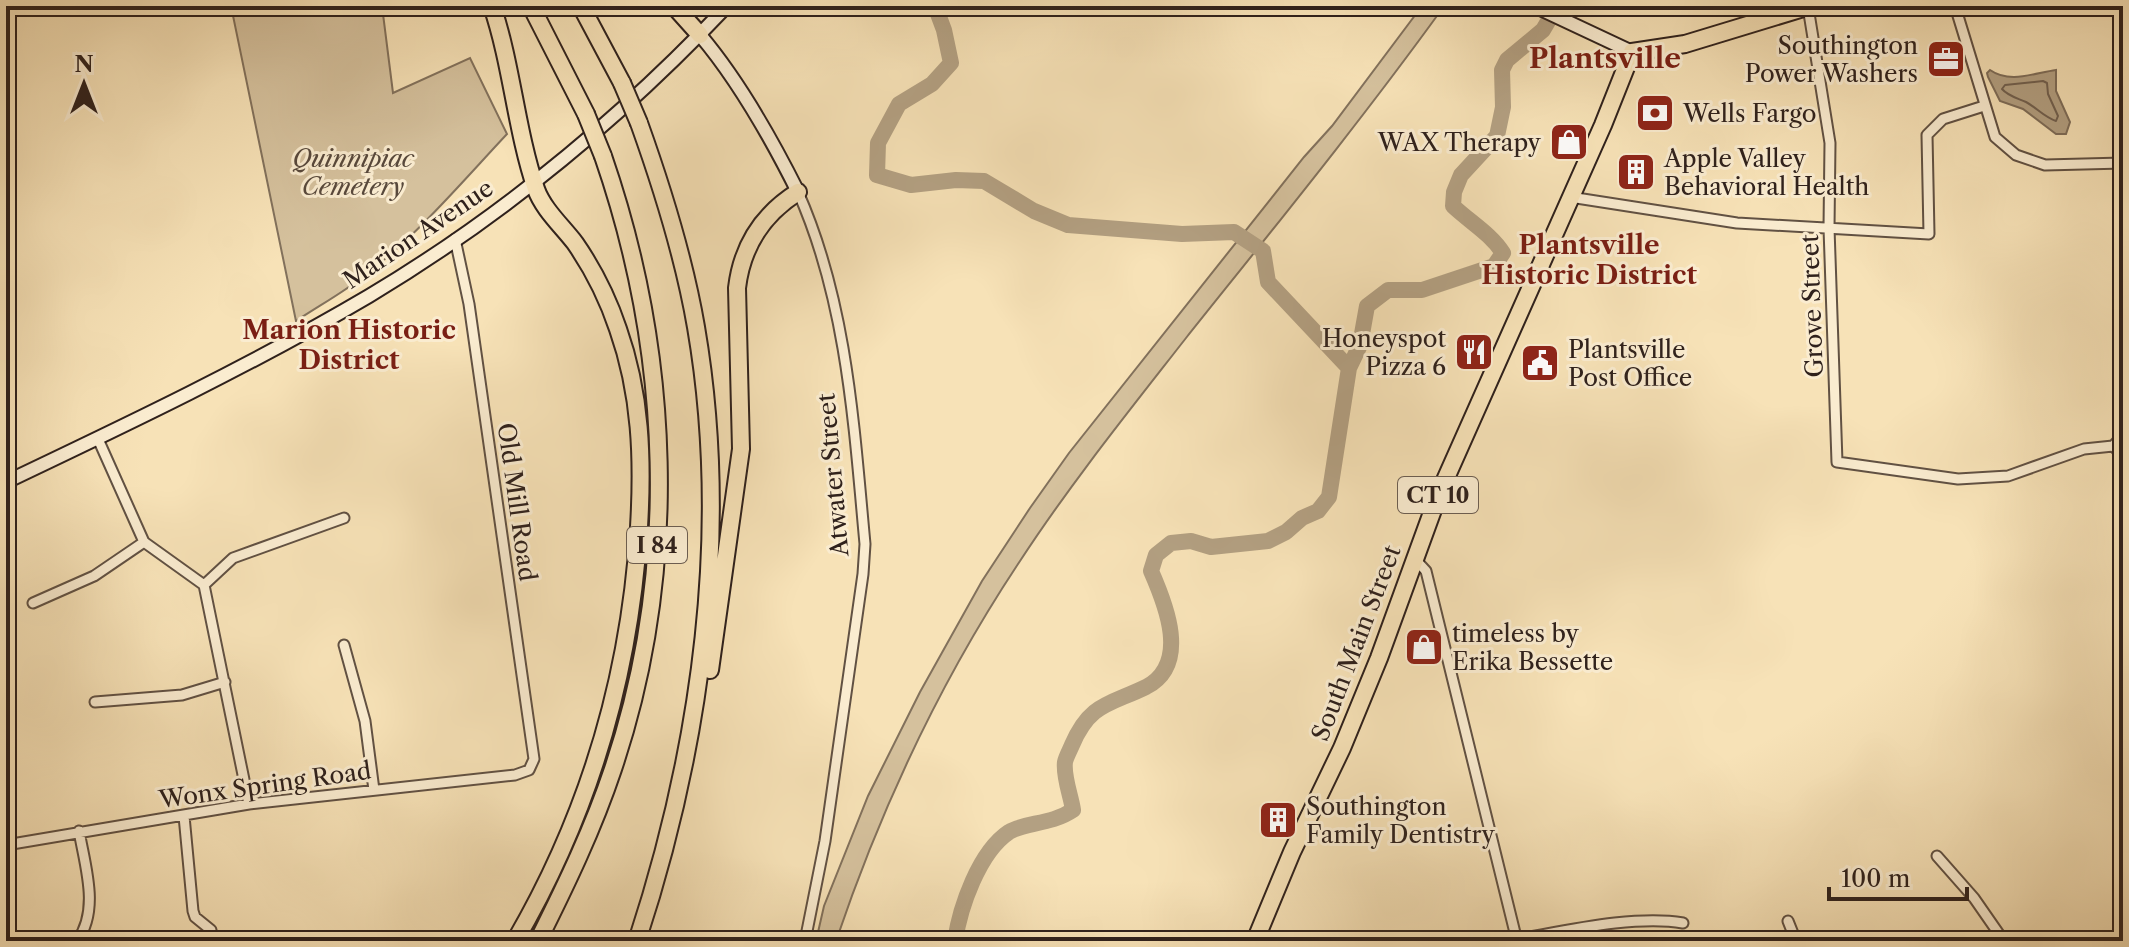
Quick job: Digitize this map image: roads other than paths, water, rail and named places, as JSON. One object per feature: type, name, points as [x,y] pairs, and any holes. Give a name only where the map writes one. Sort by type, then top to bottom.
[{"type":"highway","points":[[492,6],[534,182],[542,201],[589,266],[610,307],[631,369],[638,411],[640,503],[636,568],[628,631],[606,730],[574,822],[545,886],[515,941]]},
{"type":"highway","name":"I 84","points":[[531,6],[586,114],[603,156],[636,271],[653,369],[659,469],[656,548],[646,636],[624,734],[591,829],[537,941]]},
{"type":"highway","name":"I 84","points":[[581,6],[622,83],[639,123],[672,225],[690,294],[702,365],[709,456],[709,556],[695,705],[676,804],[637,941]]},
{"type":"highway","points":[[674,6],[700,35]]},
{"type":"highway","points":[[1632,52],[1685,44],[1809,6]]},
{"type":"highway","name":"South Main Street","points":[[1255,941],[1379,658],[1438,496],[1632,52]]},
{"type":"highway","points":[[676,804],[702,718],[740,460],[739,272],[757,229],[778,206],[798,192]]},
{"type":"main road","name":"Marion Avenue","points":[[6,482],[98,439],[371,295],[534,182],[632,99],[727,6]]},
{"type":"main road","points":[[1539,8],[1632,52]]},
{"type":"main road","name":"Atwater Street","points":[[700,35],[722,62],[774,146],[798,192]]},
{"type":"street","name":"Grove Street","points":[[1809,6],[1830,143],[1829,228],[1837,462],[1958,479],[2008,476],[2084,449],[2113,446]]},
{"type":"street","points":[[1955,6],[1995,137],[2016,155],[2045,165],[2123,163]]},
{"type":"street","points":[[1570,197],[1737,223],[1929,234],[1927,135],[1943,119],[1984,106]]},
{"type":"street","name":"Atwater Street","points":[[798,192],[821,253],[839,323],[865,544],[825,841],[805,941]]},
{"type":"street","name":"Old Mill Road","points":[[455,239],[469,304],[534,759],[529,770]]},
{"type":"street","points":[[2123,435],[2113,446],[2123,456]]},
{"type":"street","points":[[98,439],[144,542],[204,585],[249,804]]},
{"type":"street","points":[[204,585],[233,558],[344,518]]},
{"type":"street","points":[[33,603],[94,576],[144,542]]},
{"type":"street","points":[[1414,558],[1426,571],[1514,940],[1555,931],[1632,922],[1670,920],[1683,923]]},
{"type":"street","points":[[344,645],[365,721],[374,790]]},
{"type":"street","points":[[95,702],[182,695],[225,682]]},
{"type":"street","name":"Wonx Spring Road","points":[[6,845],[249,804],[515,775],[529,770]]},
{"type":"street","points":[[184,816],[193,911],[195,917],[211,930]]},
{"type":"street","points":[[77,941],[89,914],[89,889],[79,831]]},
{"type":"street","points":[[1937,856],[1974,898],[1999,934],[1998,941]]},
{"type":"street","points":[[1788,921],[1796,941]]},
{"type":"water","points":[[1990,70],[2014,77],[2056,70],[2056,91],[2070,122],[2066,134],[2056,134],[2023,109],[2000,101],[1988,77]]},
{"type":"waterway","points":[[935,6],[951,63],[932,84],[899,104],[878,143],[877,175],[911,185],[956,180],[984,181],[1034,211],[1068,225],[1182,234],[1234,232],[1263,251],[1268,282],[1349,368]]},
{"type":"waterway","points":[[955,941],[961,912],[973,881],[998,841],[1015,829],[1073,810],[1065,762],[1086,721],[1102,707],[1146,687],[1159,677],[1167,664],[1171,633],[1163,600],[1151,571],[1156,555],[1171,543],[1191,541],[1211,547],[1268,541],[1318,511],[1329,497],[1349,368],[1360,345],[1367,306],[1388,290],[1422,290],[1494,266],[1503,253],[1453,206],[1454,192],[1461,175],[1497,136],[1503,107],[1502,70],[1507,60],[1543,30],[1557,6]]},
{"type":"place","name":"Southington Power Washers","points":[[1946,59]]},
{"type":"place","name":"Wells Fargo","points":[[1655,113]]},
{"type":"place","name":"WAX Therapy","points":[[1569,142]]},
{"type":"place","name":"Apple Valley Behavioral Health","points":[[1636,172]]},
{"type":"place","name":"Honeyspot Pizza 6","points":[[1474,352]]},
{"type":"place","name":"Plantsville Post Office","points":[[1540,363]]},
{"type":"place","name":"timeless by Erika Bessette","points":[[1424,647]]},
{"type":"place","name":"Southington Family Dentistry","points":[[1278,820]]},
{"type":"district","name":"Plantsville","points":[[1605,58]]},
{"type":"district","name":"Plantsville Historic District","points":[[1589,260]]},
{"type":"district","name":"Marion Historic District","points":[[349,345]]},
{"type":"park label","name":"Quinnipiac Cemetery","points":[[353,172]]}]
